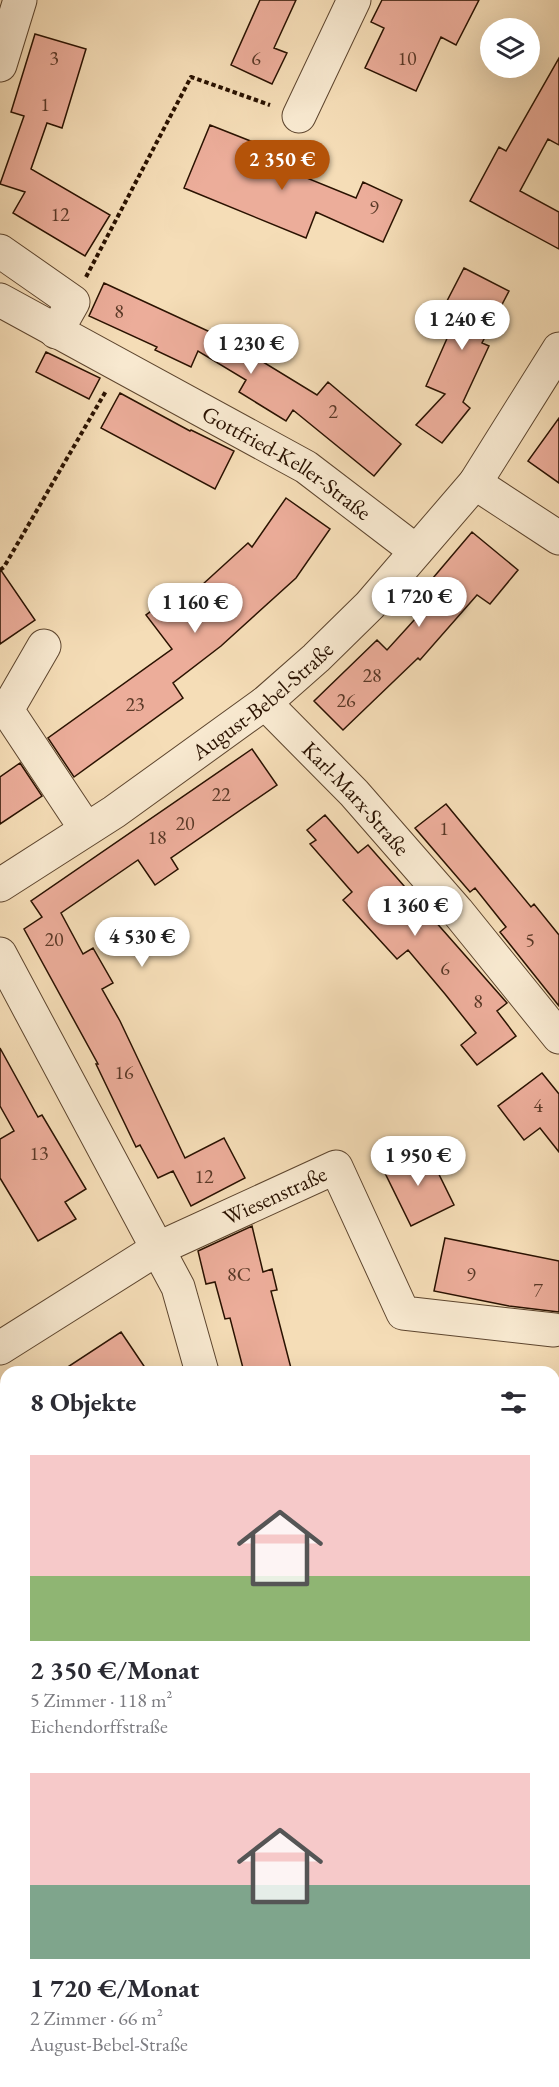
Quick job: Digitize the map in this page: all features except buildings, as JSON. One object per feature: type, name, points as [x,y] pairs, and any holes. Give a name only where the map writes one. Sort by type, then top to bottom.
[{"type":"street","points":[[0,65],[20,0]]},
{"type":"street","points":[[299,116],[354,0]]},
{"type":"street","points":[[0,251],[73,302],[56,332]]},
{"type":"street","name":"Gottfried-Keller-Straße","points":[[0,300],[306,467],[416,551]]},
{"type":"street","name":"August-Bebel-Straße","points":[[0,885],[114,812],[265,703],[370,605],[475,483],[559,349]]},
{"type":"street","points":[[475,483],[559,538]]},
{"type":"street","points":[[44,646],[7,711],[86,829]]},
{"type":"street","name":"Karl-Marx-Straße","points":[[265,703],[354,793],[457,910],[559,1037]]},
{"type":"street","points":[[0,954],[178,1287],[200,1366]]},
{"type":"street","name":"Wiesenstraße","points":[[157,1249],[336,1167],[403,1313],[554,1330]]},
{"type":"street","points":[[0,1348],[157,1249]]},
{"type":"path","points":[[73,302],[191,77],[299,116]]},
{"type":"path","points":[[0,570],[4,567],[120,367]]}]
